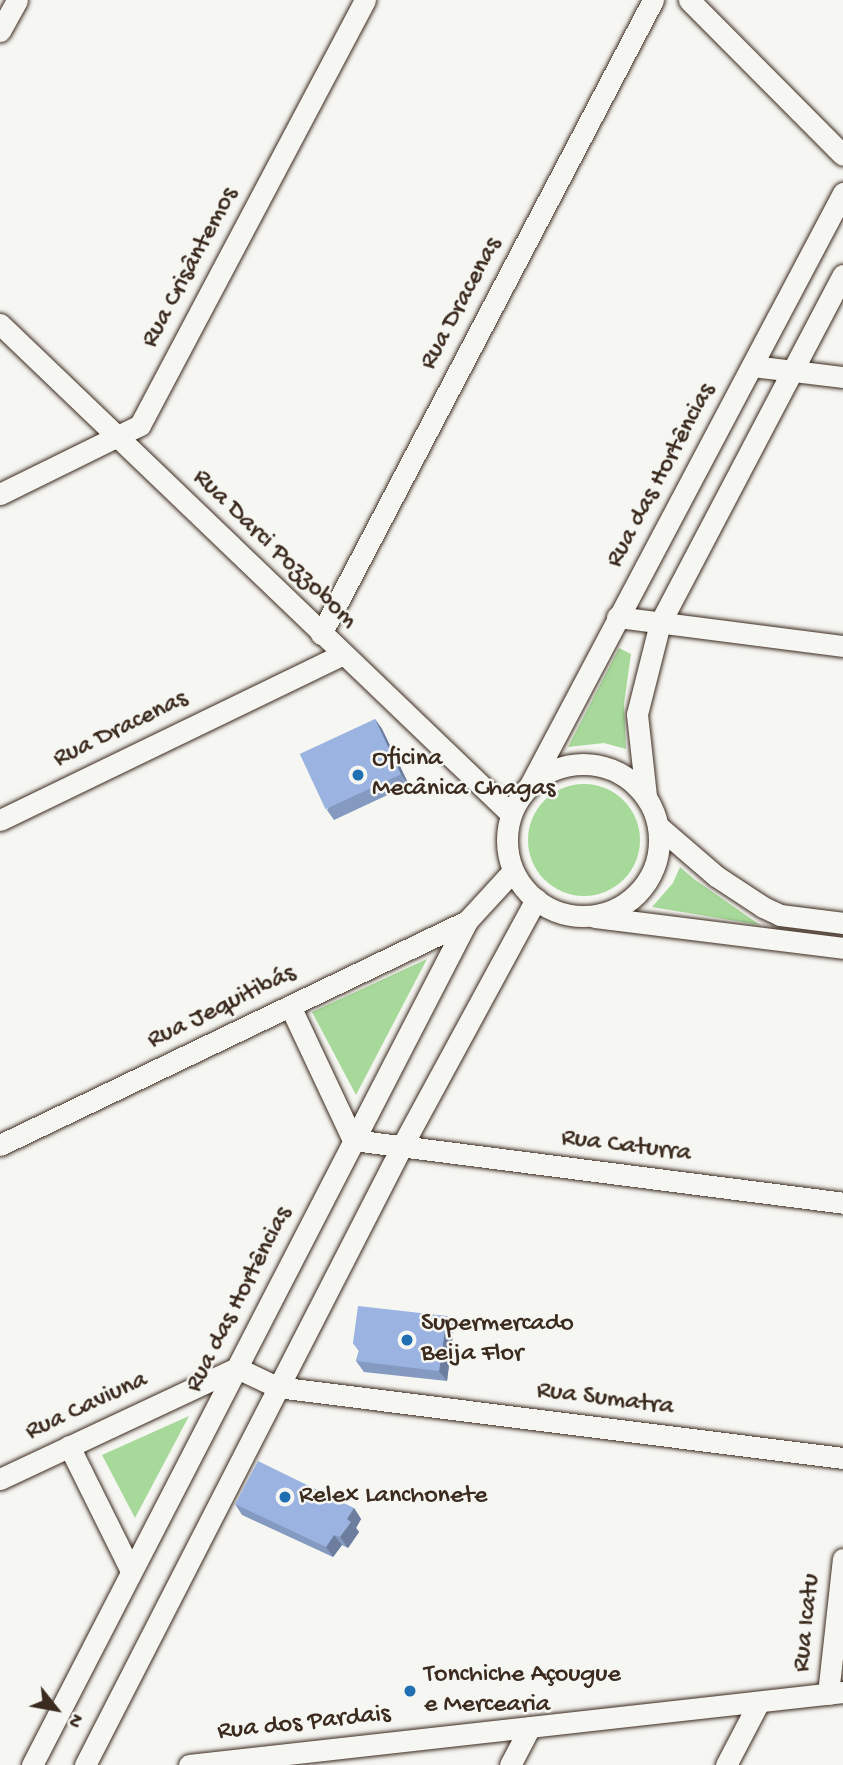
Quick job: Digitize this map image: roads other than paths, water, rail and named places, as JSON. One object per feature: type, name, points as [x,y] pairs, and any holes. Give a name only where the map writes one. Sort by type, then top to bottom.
[{"type":"street","points":[[0,31],[16,0]]},
{"type":"street","name":"Rua Crisântemos","points":[[0,494],[140,425],[365,0]]},
{"type":"street","name":"Rua Dracenas","points":[[321,634],[653,0]]},
{"type":"street","points":[[689,0],[843,155]]},
{"type":"street","name":"Rua das Hortências","points":[[530,785],[843,193]]},
{"type":"street","points":[[586,916],[617,908],[642,887],[657,858],[658,826],[646,796],[637,714],[660,623],[843,275]]},
{"type":"street","name":"Rua Darci Pozzobom","points":[[0,324],[342,655],[511,814]]},
{"type":"street","points":[[753,366],[843,377]]},
{"type":"street","points":[[617,617],[843,646]]},
{"type":"street","name":"Rua Dracenas","points":[[0,820],[342,655]]},
{"type":"street","points":[[646,796],[623,774],[593,764],[562,766],[530,785],[511,814],[507,836],[513,871],[536,899],[555,911],[843,947]]},
{"type":"street","points":[[658,826],[716,876],[763,907],[780,915],[843,923]]},
{"type":"street","name":"Rua das Hortências","points":[[32,1765],[130,1569],[237,1368],[467,921],[513,871]]},
{"type":"street","points":[[85,1765],[402,1146],[536,899]]},
{"type":"street","name":"Rua Jequitibás","points":[[0,1145],[467,921]]},
{"type":"street","points":[[289,1006],[353,1140]]},
{"type":"street","name":"Rua Caturra","points":[[353,1140],[843,1203]]},
{"type":"street","name":"Rua Sumatra","points":[[237,1368],[277,1387],[843,1458]]},
{"type":"street","name":"Rua Caviuna","points":[[0,1479],[237,1368]]},
{"type":"street","points":[[69,1446],[130,1569]]},
{"type":"street","name":"Rua Icatu","points":[[836,1693],[843,1559]]},
{"type":"street","name":"Rua dos Pardais","points":[[189,1765],[294,1759],[530,1727],[836,1693]]},
{"type":"street","points":[[726,1765],[759,1702]]},
{"type":"street","points":[[510,1765],[530,1727]]},
{"type":"place","name":"Oficina Mecânica Chagas","points":[[358,775]]},
{"type":"place","name":"Supermercado Beija Flor","points":[[407,1340]]},
{"type":"place","name":"Relex Lanchonete","points":[[285,1497]]},
{"type":"place","name":"Tonchiche Açougue e Mercearia","points":[[410,1691]]}]
